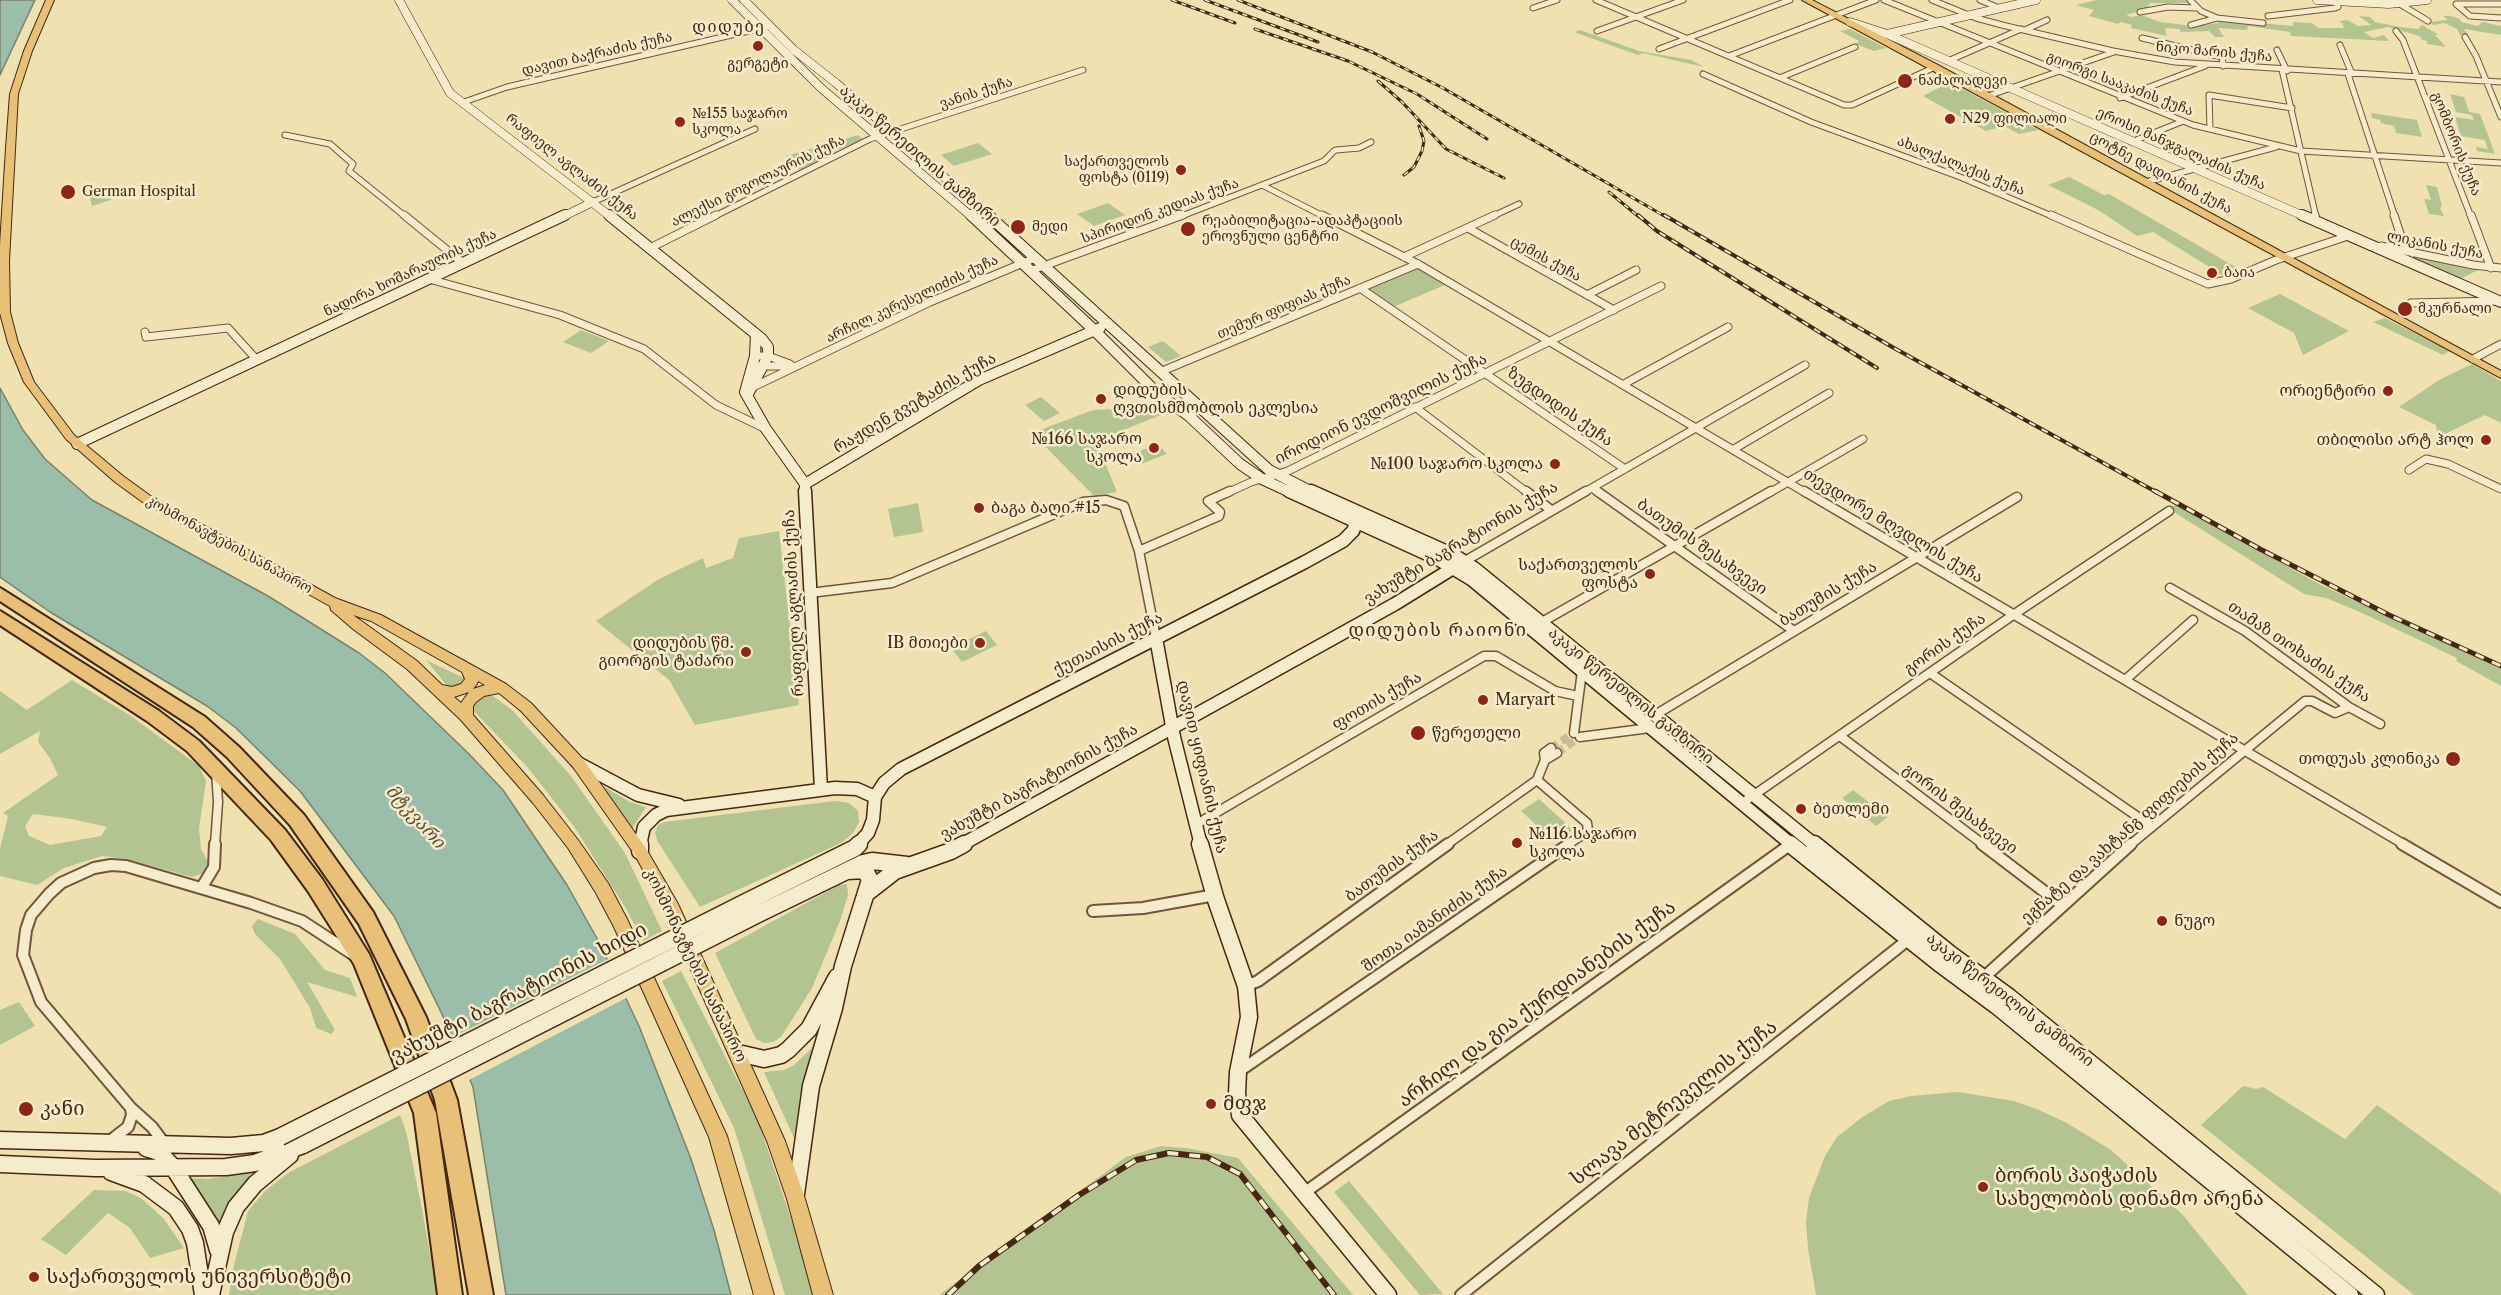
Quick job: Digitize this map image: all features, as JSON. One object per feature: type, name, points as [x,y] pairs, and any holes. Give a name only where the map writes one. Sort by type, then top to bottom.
[{"type":"highway","points":[[0,593],[199,722],[233,752],[297,820],[366,918],[416,1017],[446,1100],[467,1206],[481,1295]]},
{"type":"highway","points":[[0,617],[153,716],[193,746],[278,836],[315,885],[362,960],[425,1113],[450,1295]]},
{"type":"main road","name":"კოსმონავტების სანაპირო","points":[[50,0],[20,70],[12,102],[4,261],[5,308],[12,343],[29,382],[46,408],[77,444],[148,500],[330,601],[376,618],[501,688],[526,707],[578,763],[640,851],[670,904],[776,1141],[796,1199],[823,1295]]},
{"type":"main road","name":"რაფიელ აგლაძის ქუჩა","points":[[399,0],[450,93],[593,202],[756,334],[768,347],[766,361]]},
{"type":"main road","name":"აკაკი წერეთლის გამზირი","points":[[732,0],[759,29],[877,137],[953,200],[1022,263],[1170,405],[1189,416],[1240,464],[1262,479],[1356,523],[1459,565],[1484,590],[1741,804],[1908,939],[1978,983],[2017,1003],[2376,1295]]},
{"type":"main road","name":"აკაკი წერეთლის გამზირი","points":[[744,0],[794,50],[836,83],[1101,315],[1255,459],[1278,475],[1459,565],[1542,622],[1950,954],[1978,983],[2350,1295]]},
{"type":"main road","name":"ცოტნე დადიანის ქუჩა","points":[[1806,0],[1935,67],[2501,375]]},
{"type":"main road","points":[[1887,34],[2034,0]]},
{"type":"main road","points":[[2317,0],[2400,4],[2426,0]]},
{"type":"main road","name":"ეროსი მანჯგალაძის ქუჩა","points":[[1850,22],[1887,34],[2317,223],[2391,252],[2500,302]]},
{"type":"main road","name":"ნადირა ხოშარაულის ქუჩა","points":[[77,444],[593,202]]},
{"type":"main road","points":[[2391,252],[2412,253],[2411,263]]},
{"type":"main road","name":"რაჟდენ გვეტაძის ქუჩა","points":[[805,484],[980,380],[1108,324]]},
{"type":"main road","points":[[756,334],[754,360],[745,387],[766,429],[805,484]]},
{"type":"main road","points":[[748,392],[766,361]]},
{"type":"main road","name":"რაფიელ აგლაძის ქუჩა","points":[[805,484],[821,789]]},
{"type":"main road","name":"ქუთაისის ქუჩა","points":[[875,796],[884,783],[901,769],[1343,541],[1353,531],[1356,523]]},
{"type":"main road","name":"ვახუშტი ბაგრატიონის ქუჩა","points":[[868,892],[895,871],[951,851],[1395,604],[1459,565]]},
{"type":"main road","name":"კოსმონავტების სანაპირო","points":[[330,601],[358,626],[412,665],[466,716],[516,772],[573,844],[621,924],[718,1136],[764,1295]]},
{"type":"main road","name":"დავით ყიფიანის ქუჩა","points":[[1156,638],[1195,825],[1215,895],[1246,986],[1249,1017],[1238,1072],[1237,1094],[1240,1115],[1388,1295]]},
{"type":"main road","points":[[439,690],[452,692],[466,688],[472,680],[468,670]]},
{"type":"main road","points":[[466,716],[466,706],[471,698],[480,691],[501,688]]},
{"type":"main road","points":[[578,763],[638,795],[663,803],[686,806]]},
{"type":"main road","points":[[640,851],[641,833],[650,820],[666,810],[821,789],[857,789],[875,796]]},
{"type":"main road","name":"ვახუშტი ბაგრატიონის ხიდი","points":[[283,1150],[748,901],[855,848],[868,833],[873,820],[875,796]]},
{"type":"main road","name":"ვახუშტი ბაგრატიონის ქუჩა","points":[[847,871],[872,861],[911,865]]},
{"type":"main road","points":[[0,1164],[95,1168],[226,1167],[255,1163],[283,1150],[303,1145],[847,871],[865,870],[870,880],[868,892],[843,966],[807,1108],[796,1199]]},
{"type":"main road","points":[[738,1053],[755,1058],[772,1058],[799,1040],[819,1011],[843,966]]},
{"type":"main road","points":[[0,1140],[240,1146],[264,1143],[283,1150]]},
{"type":"main road","points":[[134,1144],[159,1152],[173,1167],[211,1226],[219,1254]]},
{"type":"main road","points":[[203,1292],[236,1207],[283,1150]]},
{"type":"main road","points":[[95,1168],[144,1184],[176,1208],[192,1236],[198,1257],[203,1292]]},
{"type":"street","points":[[1533,8],[1557,0]]},
{"type":"street","points":[[1596,0],[1848,105],[1935,67]]},
{"type":"street","points":[[1597,31],[1683,0]]},
{"type":"street","points":[[1659,49],[1790,0]]},
{"type":"street","points":[[1729,56],[1876,0]]},
{"type":"street","name":"გიორგი სააკაძის ქუჩა","points":[[1884,0],[2181,122],[2301,151],[2501,164]]},
{"type":"street","name":"ნიკო მარის ქუჩა","points":[[1932,0],[1969,15],[2114,52],[2175,62],[2501,82]]},
{"type":"street","points":[[1980,0],[1999,8]]},
{"type":"street","points":[[2190,0],[2197,8],[2217,18],[2263,23]]},
{"type":"street","points":[[2268,16],[2338,8],[2337,2]]},
{"type":"street","points":[[2501,4],[2458,3],[2456,6],[2470,16],[2501,18]]},
{"type":"street","points":[[2400,4],[2428,21]]},
{"type":"street","points":[[2140,12],[2168,7],[2197,8]]},
{"type":"street","points":[[2191,25],[2217,18]]},
{"type":"street","points":[[1948,61],[2047,20]]},
{"type":"street","name":"დავით ბაქრაძის ქუჩა","points":[[464,102],[507,87],[772,26]]},
{"type":"street","name":"გომბორის ქუჩა","points":[[2396,31],[2395,33],[2403,40],[2491,268]]},
{"type":"street","points":[[2465,37],[2475,53],[2501,117]]},
{"type":"street","points":[[2142,38],[2222,57]]},
{"type":"street","points":[[2340,45],[2406,249],[2412,253]]},
{"type":"street","points":[[1782,77],[1855,47]]},
{"type":"street","points":[[2219,48],[2223,66]]},
{"type":"street","points":[[2277,50],[2284,70],[2317,223]]},
{"type":"street","points":[[1988,96],[2114,52]]},
{"type":"street","points":[[2120,98],[2208,65]]},
{"type":"street","name":"ვანის ქუჩა","points":[[877,137],[1083,70]]},
{"type":"street","name":"ახალქალაქის ქუჩა","points":[[1702,74],[1812,122],[1970,182],[2208,284],[2231,279],[2285,257]]},
{"type":"street","points":[[2210,129],[2207,96],[2209,95],[2292,108]]},
{"type":"street","points":[[2131,142],[2181,122]]},
{"type":"street","name":"ნადირა ხოშარაულის ქუჩა","points":[[593,202],[755,129]]},
{"type":"street","points":[[285,135],[330,144],[353,164],[349,171],[463,263]]},
{"type":"street","name":"ალექსი გოგოლაურის ქუჩა","points":[[650,248],[841,152],[877,137]]},
{"type":"street","name":"სპირიდონ კედიას ქუჩა","points":[[1030,271],[1264,186],[1324,162],[1335,151],[1359,148],[1371,142]]},
{"type":"street","points":[[2146,182],[2278,147]]},
{"type":"street","name":"თევდორე მღვდლის ქუჩა","points":[[1264,186],[1418,264],[2501,902]]},
{"type":"street","points":[[1404,257],[1519,204]]},
{"type":"street","name":"ცემის ქუჩა","points":[[1468,228],[1614,310]]},
{"type":"street","points":[[2285,257],[2348,236]]},
{"type":"street","name":"ლიკანის ქუჩა","points":[[2412,253],[2501,268]]},
{"type":"street","name":"არჩილ კერესელიძის ქუჩა","points":[[748,392],[888,322],[1035,258]]},
{"type":"street","name":"თემურ ფიფიას ქუჩა","points":[[1160,372],[1418,264]]},
{"type":"street","points":[[1587,295],[1636,270]]},
{"type":"street","points":[[429,279],[560,315],[644,349],[716,405],[766,429]]},
{"type":"street","name":"იროდიონ ევდოშვილის ქუჩა","points":[[1139,551],[1219,516],[1220,513],[1208,501],[1262,479],[1278,475],[1661,286]]},
{"type":"street","name":"ზუგდიდის ქუჩა","points":[[1360,288],[1625,469]]},
{"type":"street","points":[[2411,303],[2500,302]]},
{"type":"street","points":[[1624,384],[1728,327]]},
{"type":"street","points":[[145,332],[146,337],[228,328],[257,360]]},
{"type":"street","points":[[2473,359],[2501,344]]},
{"type":"street","name":"არჩილ კერესელიძის ქუჩა","points":[[754,360],[800,365]]},
{"type":"street","name":"ვახუშტი ბაგრატიონის ქუჩა","points":[[1459,565],[1805,365]]},
{"type":"street","points":[[1734,449],[1829,393]]},
{"type":"street","points":[[1415,407],[1551,510]]},
{"type":"street","points":[[1542,622],[1863,439]]},
{"type":"street","points":[[2409,470],[2426,459],[2448,464],[2501,489]]},
{"type":"street","name":"ბათუმის შესახვევი","points":[[1592,488],[1794,631]]},
{"type":"street","name":"ბათუმის ქუჩა","points":[[1654,715],[1919,558],[2017,497]]},
{"type":"street","name":"დავით ყიფიანის ქუჩა","points":[[810,593],[879,586],[900,581],[1042,519],[1087,502],[1106,500],[1124,506],[1139,551],[1156,638]]},
{"type":"street","name":"გორის ქუჩა","points":[[1741,804],[2013,615],[2169,511]]},
{"type":"street","name":"თამაზ თოხაძის ქუჩა","points":[[2170,588],[2245,631],[2349,707],[2380,724]]},
{"type":"street","points":[[2125,680],[2193,620]]},
{"type":"street","name":"ფოთის ქუჩა","points":[[1195,825],[1484,656],[1496,656],[1555,691],[1578,696]]},
{"type":"street","points":[[1582,671],[1578,696],[1578,734],[1650,728]]},
{"type":"street","points":[[1930,673],[2151,826]]},
{"type":"street","name":"ეგნატე და ვახტანგ ფიფიების ქუჩა","points":[[1978,983],[2151,826],[2242,749],[2305,701],[2312,701],[2335,713],[2349,707]]},
{"type":"street","name":"გორის შესახვევი","points":[[1840,736],[2062,905]]},
{"type":"street","points":[[1537,780],[1545,760],[1554,750]]},
{"type":"street","points":[[202,887],[214,867],[218,802],[215,767]]},
{"type":"street","name":"ბათუმის ქუჩა","points":[[1246,986],[1258,981],[1537,780]]},
{"type":"street","name":"შოთა იამანიძის ქუჩა","points":[[1238,1072],[1588,831],[1587,823],[1537,780]]},
{"type":"street","name":"არჩილ და გია ქურდიანების ქუჩა","points":[[1304,1193],[1791,844]]},
{"type":"street","points":[[165,1144],[152,1127],[130,1108],[41,1002],[23,955],[26,930],[31,915],[49,894],[61,883],[94,868],[111,865],[126,866],[202,887],[302,921],[362,960]]},
{"type":"street","points":[[1093,911],[1143,908],[1215,895]]},
{"type":"street","name":"სლავა მეტრეველის ქუჩა","points":[[1461,1295],[1908,939]]},
{"type":"street","points":[[104,1143],[117,1137],[128,1127],[132,1115],[130,1108]]},
{"type":"shaded area","points":[[2097,0],[2188,0],[2190,3],[2149,3],[2147,6],[2152,8],[2126,15],[2132,17],[2141,15],[2160,22],[2193,26],[2219,23],[2216,21],[2220,20],[2294,26],[2293,22],[2312,23],[2318,28],[2345,28],[2342,25],[2344,24],[2339,21],[2347,20],[2358,26],[2371,25],[2359,16],[2370,17],[2375,22],[2399,27],[2418,29],[2422,25],[2439,35],[2435,35],[2446,47],[2427,44],[2427,41],[2422,40],[2420,36],[2388,27],[2364,32],[2373,38],[2384,35],[2389,41],[2291,36],[2290,32],[2248,26],[2247,30],[2218,28],[2224,37],[2215,37],[2209,31],[2181,32],[2179,29],[2165,28],[2167,36],[2131,28],[2132,25],[2121,22],[2118,24],[2089,16],[2094,10],[2076,5]]},
{"type":"shaded area","points":[[2443,16],[2451,16],[2460,19],[2461,22],[2478,26],[2482,22],[2501,26],[2501,35],[2464,29],[2468,35],[2460,35],[2457,29],[2444,23],[2433,25],[2429,22],[2448,20]]},
{"type":"shaded area","points":[[1850,29],[1886,48],[1874,51],[1856,44],[1859,41],[1840,31]]},
{"type":"shaded area","points":[[1580,30],[1639,51],[1691,60],[1704,67],[1643,53],[1638,55],[1574,32]]},
{"type":"shaded area","points":[[1950,82],[2038,130],[2019,134],[2004,126],[1986,131],[1923,96]]},
{"type":"shaded area","points":[[2450,94],[2464,97],[2469,112],[2480,114],[2495,154],[2477,151],[2476,147],[2488,149],[2485,140],[2461,136],[2455,117],[2474,120],[2472,115],[2456,112]]},
{"type":"shaded area","points":[[2371,113],[2417,120],[2422,137],[2396,133],[2394,126],[2372,118]]},
{"type":"shaded area","points":[[858,135],[864,140],[837,150],[801,171],[786,156]]},
{"type":"shaded area","points":[[978,143],[992,154],[954,166],[941,155]]},
{"type":"shaded area","points":[[2069,177],[2104,195],[2109,194],[2239,269],[2224,276],[2153,232],[2137,236],[2100,211],[2048,185]]},
{"type":"shaded area","points":[[87,185],[113,188],[111,200],[92,206]]},
{"type":"shaded area","points":[[2426,185],[2437,187],[2442,206],[2440,208],[2444,216],[2429,214],[2424,199],[2431,200]]},
{"type":"shaded area","points":[[1108,203],[1125,215],[1094,226],[1077,214]]},
{"type":"shaded area","points":[[2415,256],[2478,270],[2456,281],[2415,264]]},
{"type":"shaded area","points":[[1418,269],[1445,285],[1393,307],[1368,290]]},
{"type":"shaded area","points":[[2280,294],[2349,331],[2303,355],[2294,333],[2248,308]]},
{"type":"shaded area","points":[[2385,318],[2450,351],[2443,355],[2373,322]]},
{"type":"shaded area","points":[[581,330],[609,341],[591,353],[563,342]]},
{"type":"shaded area","points":[[1163,341],[1181,356],[1166,362],[1148,347]]},
{"type":"shaded area","points":[[2472,364],[2501,381],[2501,423],[2485,415],[2438,437],[2436,425],[2399,407],[2439,380]]},
{"type":"shaded area","points":[[1041,397],[1060,413],[1044,421],[1025,405]]},
{"type":"shaded area","points":[[1154,402],[1166,413],[1096,441],[1117,492],[1094,496],[1032,433],[1093,410],[1138,408]]},
{"type":"shaded area","points":[[1158,444],[1167,454],[1141,464],[1132,454]]},
{"type":"shaded area","points":[[918,503],[923,532],[894,537],[888,509]]},
{"type":"shaded area","points":[[2176,505],[2319,584],[2501,669],[2501,686],[2456,661],[2457,658],[2360,612],[2326,598],[2304,594],[2169,509]]},
{"type":"shaded area","points":[[779,531],[799,705],[695,725],[669,680],[596,621],[659,579],[703,558],[706,568],[733,558],[739,538]]},
{"type":"shaded area","points":[[986,631],[997,645],[962,662],[951,648]]},
{"type":"shaded area","points":[[426,660],[464,678],[463,684],[454,688],[447,686]]},
{"type":"shaded area","points":[[72,680],[131,716],[199,766],[206,781],[199,829],[201,849],[210,865],[207,872],[192,877],[127,859],[102,856],[64,868],[37,885],[0,876],[0,849],[8,816],[3,813],[58,775],[50,758],[38,742],[40,731],[0,754],[0,691],[27,710]],"holes":[[[33,814],[72,819],[107,827],[101,836],[50,845],[29,836],[25,826]]]},
{"type":"shaded area","points":[[485,695],[493,696],[512,710],[571,776],[625,853],[662,931],[643,941],[625,907],[575,828],[529,769],[473,710],[472,705]]},
{"type":"shaded area","points":[[603,786],[630,802],[646,807],[632,829]]},
{"type":"shaded area","points":[[1853,790],[1888,817],[1876,826],[1842,798]]},
{"type":"shaded area","points":[[1539,799],[1573,830],[1555,842],[1521,811]]},
{"type":"shaded area","points":[[835,801],[849,803],[858,811],[859,822],[853,833],[841,843],[700,907],[658,842],[655,833],[658,825],[664,822]]},
{"type":"shaded area","points":[[847,884],[848,895],[840,921],[812,988],[781,1037],[773,1042],[764,1043],[756,1039],[715,953],[839,885]]},
{"type":"shaded area","points":[[258,919],[295,934],[325,970],[350,978],[357,997],[307,982],[335,1030],[331,1034],[316,1028],[310,1008],[280,959],[255,934],[252,926]]},
{"type":"shaded area","points":[[681,971],[757,1118],[806,1263],[812,1295],[785,1295],[734,1128],[662,981]]},
{"type":"shaded area","points":[[19,1002],[35,1026],[0,1045],[0,1010]]},
{"type":"shaded area","points":[[812,1048],[800,1095],[794,1138],[764,1072],[784,1070],[794,1065]]},
{"type":"shaded area","points":[[2243,1086],[2256,1089],[2263,1087],[2345,1139],[2377,1105],[2501,1194],[2501,1295],[2414,1295],[2201,1125]]},
{"type":"shaded area","name":"ბორის პაიჭაძის სახელობის დინამო არენა","points":[[1958,1092],[2014,1101],[2039,1110],[2067,1123],[2111,1150],[2183,1215],[2248,1295],[1816,1295],[1806,1222],[1809,1198],[1825,1156],[1837,1137],[1861,1118],[1889,1101],[1911,1096]]},
{"type":"shaded area","points":[[400,1115],[406,1131],[437,1295],[229,1295],[233,1269],[248,1211],[266,1190],[288,1173]]},
{"type":"shaded area","points":[[1161,1146],[1186,1148],[1238,1158],[1353,1295],[939,1295],[1126,1157]]},
{"type":"shaded area","points":[[263,1170],[220,1226],[207,1204],[185,1178],[208,1179]]},
{"type":"shaded area","points":[[1349,1181],[1443,1294],[1420,1295],[1334,1192]]},
{"type":"shaded area","points":[[94,1190],[125,1191],[141,1198],[164,1219],[184,1248],[150,1258],[130,1228],[108,1213],[66,1255],[41,1239]]},
{"type":"water","points":[[0,0],[35,0],[0,75]]},
{"type":"water","name":"მტკვარი","points":[[0,388],[23,430],[45,459],[92,500],[268,596],[359,653],[385,673],[503,790],[567,885],[599,942],[639,1026],[691,1159],[714,1230],[731,1295],[506,1295],[473,1087],[441,1012],[394,916],[300,791],[236,728],[207,706],[50,612],[0,577]]},
{"type":"pier","points":[[610,958],[628,997],[467,1081],[449,1039]]},
{"type":"tunnel","points":[[1551,748],[1574,733]]},
{"type":"tunnel","points":[[1557,753],[1580,737]]},
{"type":"railway","points":[[1172,0],[1235,23]]},
{"type":"railway","points":[[1205,0],[1318,42]]},
{"type":"railway","points":[[1238,0],[1372,52],[1443,88],[1666,217]]},
{"type":"railway","points":[[1255,29],[1348,61],[1417,94],[1487,139]]},
{"type":"railway","points":[[1378,81],[1402,102],[1446,149],[1504,178]]},
{"type":"railway","points":[[1404,175],[1414,167],[1422,151],[1424,141],[1419,126]]},
{"type":"railway","points":[[1609,192],[1639,217]]},
{"type":"railway","points":[[1638,215],[1657,231],[1877,368]]},
{"type":"railway","points":[[1664,215],[1894,348],[2158,493]]},
{"type":"railway","points":[[2155,491],[2260,549],[2389,615],[2501,666]]},
{"type":"railway","points":[[948,1295],[979,1266],[1079,1195],[1136,1160],[1169,1153],[1207,1157],[1240,1174],[1334,1295]]},
{"type":"place","name":"გერგეტი","points":[[758,46]]},
{"type":"place","name":"ნაძალადევი","points":[[1905,81]]},
{"type":"place","name":"N29 ფილიალი","points":[[1950,119]]},
{"type":"place","name":"№155 საჯარო სკოლა","points":[[680,122]]},
{"type":"place","name":"საქართველოს ფოსტა (0119)","points":[[1181,170]]},
{"type":"place","name":"German Hospital","points":[[68,192]]},
{"type":"place","name":"მედი","points":[[1018,227]]},
{"type":"place","name":"რეაბილიტაცია-ადაპტაციის ეროვნული ცენტრი","points":[[1188,229]]},
{"type":"place","name":"ბაია","points":[[2212,273]]},
{"type":"place","name":"მკურნალი","points":[[2405,309]]},
{"type":"place","name":"ორიენტირი","points":[[2388,391]]},
{"type":"place","name":"დიდუბის ღვთისმშობლის ეკლესია","points":[[1101,399]]},
{"type":"place","name":"თბილისი არტ ჰოლ","points":[[2486,440]]},
{"type":"place","name":"№166 საჯარო სკოლა","points":[[1154,448]]},
{"type":"place","name":"№100 საჯარო სკოლა","points":[[1555,464]]},
{"type":"place","name":"ბაგა ბაღი #15","points":[[979,508]]},
{"type":"place","name":"საქართველოს ფოსტა","points":[[1650,574]]},
{"type":"place","name":"IB მთიები","points":[[980,643]]},
{"type":"place","name":"დიდუბის წმ. გიორგის ტაძარი","points":[[746,652]]},
{"type":"place","name":"Maryart","points":[[1483,700]]},
{"type":"place","name":"წერეთელი","points":[[1418,733]]},
{"type":"place","name":"თოდუას კლინიკა","points":[[2453,759]]},
{"type":"place","name":"ბეთლემი","points":[[1801,809]]},
{"type":"place","name":"№116 საჯარო სკოლა","points":[[1517,843]]},
{"type":"place","name":"ნუგო","points":[[2162,921]]},
{"type":"place","name":"მფჯ","points":[[1211,1104]]},
{"type":"place","name":"კანი","points":[[26,1109]]},
{"type":"place","name":"ბორის პაიჭაძის სახელობის დინამო არენა","points":[[1983,1187]]},
{"type":"place","name":"საქართველოს უნივერსიტეტი","points":[[34,1277]]},
{"type":"district","name":"დიდუბე","points":[[729,27]]},
{"type":"district","name":"დიდუბის რაიონი","points":[[1438,631]]}]
